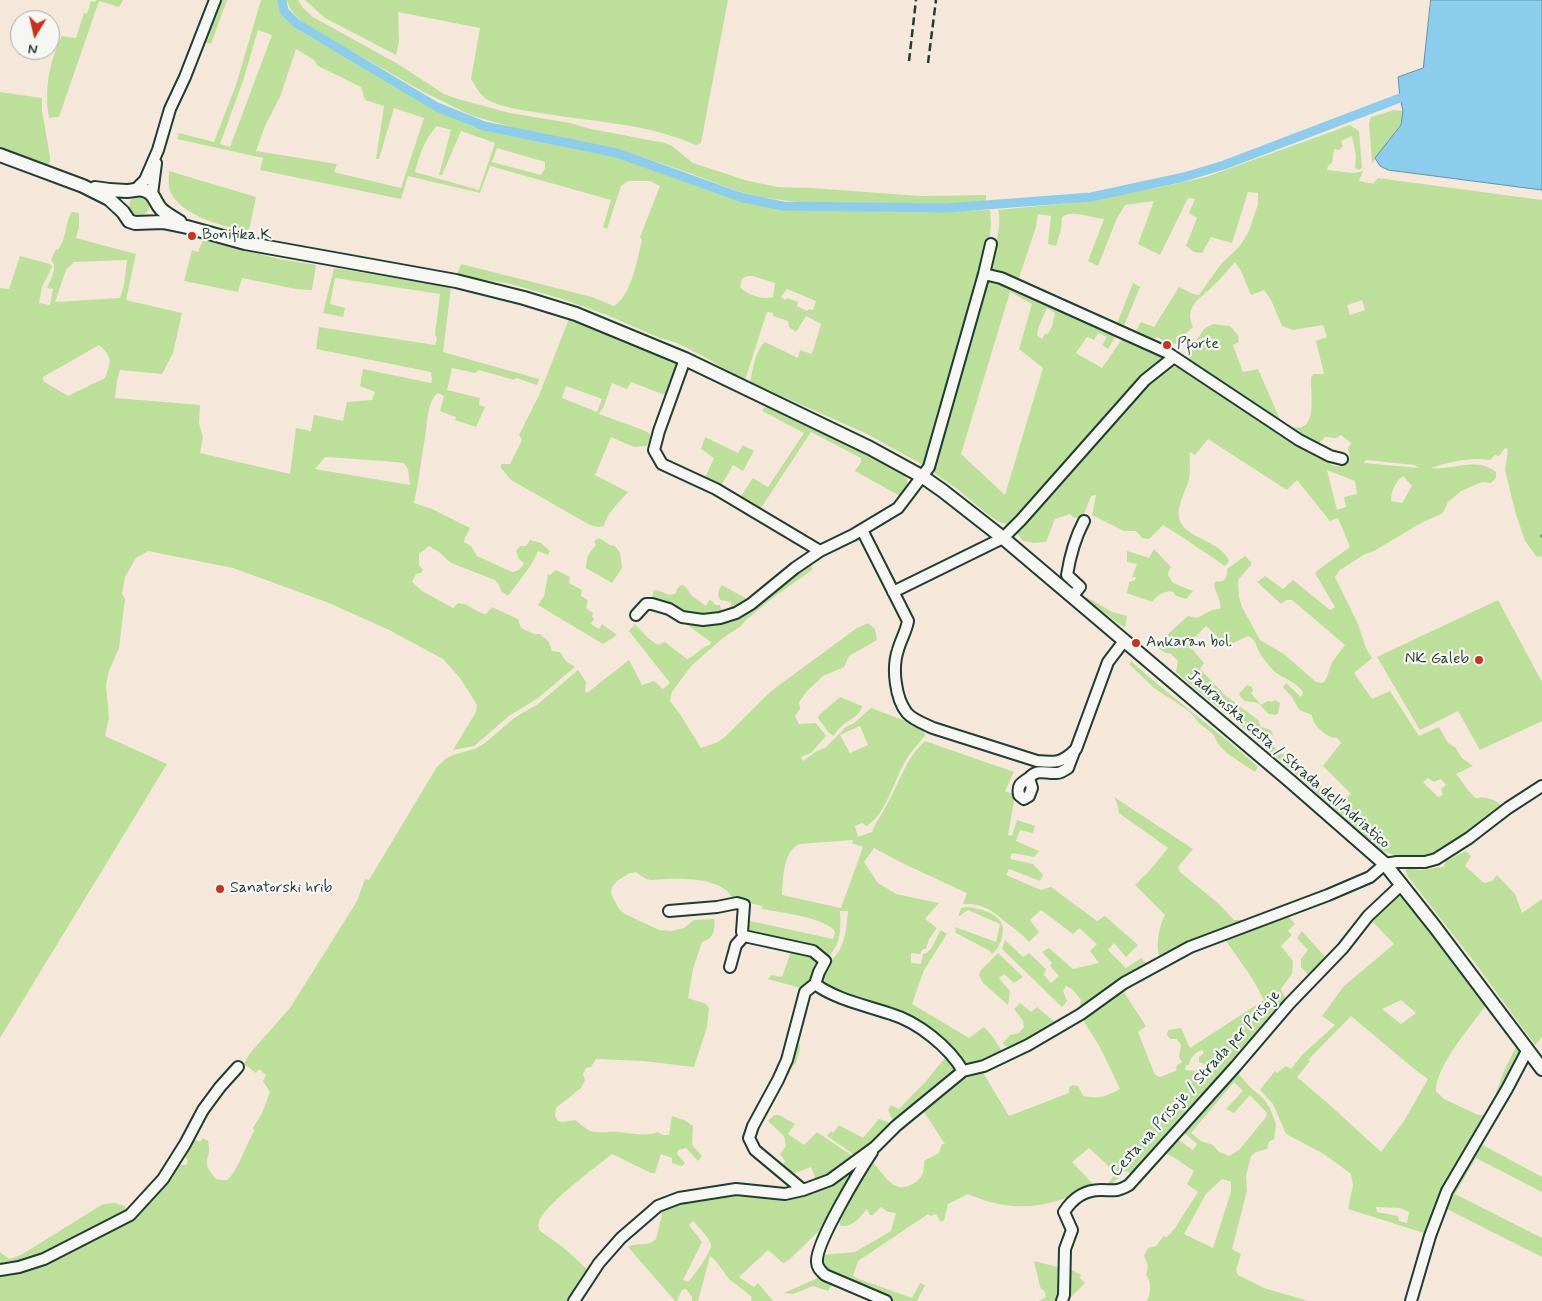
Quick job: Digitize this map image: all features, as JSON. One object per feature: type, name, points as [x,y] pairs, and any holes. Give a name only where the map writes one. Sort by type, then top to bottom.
[{"type":"main road","points":[[0,155],[83,186],[109,200],[130,221],[140,224],[163,222],[187,227]]},
{"type":"main road","points":[[83,186],[112,191],[142,189],[154,199],[162,211],[187,227]]},
{"type":"main road","points":[[123,212],[123,200],[133,190]]},
{"type":"main road","points":[[146,223],[154,215],[154,199]]},
{"type":"main road","name":"Jadranska cesta / Strada dell'Adriatico","points":[[187,227],[245,243],[456,281],[524,298],[576,314],[685,359],[870,448],[923,477],[1003,538],[1385,864],[1542,1069]]},
{"type":"street","points":[[133,190],[145,180],[158,150],[170,109],[185,77],[215,0]]},
{"type":"street","points":[[154,199],[158,150]]},
{"type":"street","points":[[636,615],[646,604],[669,609],[682,617],[703,620],[720,618],[736,613],[751,604],[795,568],[820,551],[862,530],[898,508],[929,467],[991,244]]},
{"type":"street","points":[[984,274],[1001,278],[1174,357],[1299,440],[1330,456],[1342,459]]},
{"type":"street","points":[[893,592],[1003,538],[1145,380],[1174,357]]},
{"type":"street","points":[[685,359],[654,450],[662,464],[716,489],[820,551]]},
{"type":"street","points":[[1072,597],[1080,587],[1067,575],[1068,564],[1077,535],[1084,521]]},
{"type":"street","points":[[862,530],[908,620],[894,669],[900,698],[907,713],[917,721],[933,728],[1037,761],[1053,763],[1065,759],[1076,749]]},
{"type":"street","points":[[1029,778],[1034,773],[1040,771],[1058,773],[1068,768],[1108,662],[1124,641]]},
{"type":"street","name":"Jadranska cesta / Strada dell'Adriatico","points":[[1385,864],[1425,862],[1436,859],[1542,786]]},
{"type":"street","points":[[886,1301],[825,1275],[819,1269],[817,1262],[818,1252],[823,1239],[853,1182],[876,1147],[896,1126],[963,1071],[984,1066],[1028,1045],[1081,1014],[1124,983],[1190,948],[1370,877],[1385,864]]},
{"type":"street","name":"Cesta na Prisoje / Strada per Prisoje","points":[[1062,1301],[1064,1295],[1065,1250],[1072,1230],[1064,1212],[1071,1200],[1086,1192],[1100,1190],[1119,1191],[1129,1185],[1236,1066],[1288,1004],[1343,948],[1368,916],[1402,884]]},
{"type":"street","points":[[669,910],[717,907],[737,903],[744,905],[742,932],[744,936]]},
{"type":"street","points":[[730,967],[736,945],[744,936]]},
{"type":"street","points":[[744,936],[813,951],[822,956],[825,961],[815,984],[805,992],[787,1060],[753,1126],[749,1138],[755,1150],[803,1190]]},
{"type":"street","points":[[815,984],[827,993],[894,1014],[912,1024],[949,1051],[963,1071]]},
{"type":"street","points":[[1411,1301],[1430,1236],[1447,1191],[1507,1089],[1528,1049]]},
{"type":"street","points":[[0,1270],[19,1267],[44,1259],[103,1230],[130,1214],[163,1180],[203,1110],[238,1067]]},
{"type":"street","points":[[574,1301],[599,1263],[620,1238],[658,1206],[679,1198],[736,1189],[785,1194],[803,1190],[830,1180],[876,1147]]},
{"type":"green space","points":[[96,0],[123,0],[119,7],[99,1],[59,117],[49,118],[47,87],[53,60],[60,60],[60,41],[62,36],[76,38],[84,13],[87,14],[91,1],[95,2]]},
{"type":"green space","points":[[219,0],[227,0],[211,44],[204,42]]},
{"type":"green space","points":[[261,0],[280,0],[286,14],[304,33],[471,126],[618,156],[742,201],[779,208],[905,212],[990,210],[990,235],[929,451],[923,465],[867,434],[750,382],[757,355],[765,342],[798,358],[800,350],[812,354],[821,324],[806,316],[796,332],[789,327],[788,321],[767,312],[745,380],[677,343],[660,338],[607,315],[511,284],[457,275],[461,264],[592,297],[614,306],[625,294],[629,285],[642,240],[640,237],[660,186],[650,181],[628,181],[621,186],[607,229],[603,227],[611,200],[490,166],[480,193],[408,176],[401,199],[260,170],[263,158],[177,139],[179,133],[214,142],[236,85]],"holes":[[[258,30],[272,35],[230,147],[220,144],[243,81]],[[296,49],[314,60],[318,66],[361,87],[365,100],[384,106],[376,159],[379,159],[394,108],[424,118],[401,188],[334,172],[337,164],[256,151],[265,126],[280,97]],[[437,126],[451,130],[439,175],[442,175],[461,131],[495,143],[479,190],[415,172],[429,136]],[[497,148],[545,162],[545,168],[541,175],[492,162]],[[747,276],[775,283],[773,297],[769,298],[755,296],[740,287],[742,279]],[[787,289],[816,301],[813,310],[809,309],[807,311],[797,306],[798,302],[787,298],[785,300],[781,297]]]},
{"type":"green space","points":[[287,0],[298,0],[303,8],[313,17],[398,64],[444,94],[458,99],[510,113],[570,123],[591,129],[665,143],[672,146],[693,163],[748,181],[778,187],[920,196],[986,195],[986,202],[945,204],[797,202],[751,196],[618,149],[521,130],[470,115],[422,91],[307,26],[293,12]]},
{"type":"green space","points":[[305,0],[728,0],[701,143],[696,145],[658,132],[619,124],[520,110],[488,100],[480,93],[471,79],[480,28],[398,12],[399,42],[396,55],[325,18]]},
{"type":"green space","points":[[0,92],[42,98],[42,110],[50,157],[50,162],[47,165],[0,148]]},
{"type":"green space","points":[[1394,110],[1403,111],[1401,125],[1372,163],[1369,123],[1371,117]]},
{"type":"green space","points":[[1350,125],[1359,131],[1362,168],[1359,170],[1355,168],[1356,156],[1352,136],[1341,141],[1343,146],[1339,150],[1334,149],[1332,163],[1328,166],[1327,170],[1354,173],[1363,171],[1359,181],[1373,184],[1378,178],[1542,200],[1542,557],[1536,556],[1525,541],[1505,470],[1508,449],[1505,448],[1499,456],[1495,455],[1490,460],[1460,461],[1431,468],[1480,465],[1496,472],[1496,478],[1491,483],[1482,482],[1461,491],[1448,502],[1443,513],[1421,523],[1374,551],[1365,554],[1340,570],[1335,577],[1372,658],[1354,673],[1372,699],[1390,691],[1419,736],[1439,727],[1448,743],[1455,747],[1462,758],[1473,766],[1456,774],[1468,790],[1476,798],[1491,799],[1504,807],[1433,856],[1402,857],[1375,846],[1244,728],[1176,672],[1178,661],[1171,654],[1159,649],[1158,643],[1188,616],[1197,618],[1212,610],[1220,609],[1214,584],[1216,581],[1223,580],[1226,577],[1227,569],[1245,556],[1251,562],[1251,565],[1238,580],[1239,597],[1242,607],[1260,640],[1284,654],[1316,682],[1323,683],[1332,662],[1345,645],[1292,600],[1286,600],[1281,604],[1257,582],[1265,576],[1283,589],[1293,580],[1330,610],[1335,607],[1315,573],[1350,547],[1338,518],[1330,521],[1297,480],[1287,490],[1208,439],[1195,455],[1190,452],[1190,476],[1180,502],[1179,517],[1181,524],[1194,535],[1219,548],[1229,561],[1225,566],[1163,525],[1149,539],[1142,538],[1136,531],[1124,531],[1092,515],[1096,495],[1091,496],[1083,517],[1074,518],[1070,514],[1055,519],[1046,542],[1034,543],[1023,541],[1010,525],[999,522],[987,514],[956,488],[934,473],[950,407],[985,286],[990,282],[999,281],[1083,318],[1115,337],[1108,349],[1102,345],[1107,337],[1098,333],[1094,340],[1087,337],[1076,353],[1102,368],[1122,339],[1126,338],[1159,352],[1164,357],[1168,367],[1178,364],[1207,376],[1185,357],[1204,329],[1213,324],[1230,326],[1238,335],[1239,342],[1233,345],[1243,372],[1258,369],[1281,422],[1294,427],[1302,427],[1308,422],[1312,405],[1311,377],[1314,374],[1324,374],[1316,341],[1327,337],[1323,325],[1293,330],[1282,326],[1271,300],[1264,290],[1251,295],[1235,262],[1201,296],[1191,309],[1190,315],[1193,327],[1175,344],[1166,343],[1158,337],[1150,340],[1116,326],[1133,283],[1140,287],[1124,326],[1136,331],[1141,322],[1154,327],[1179,287],[1199,295],[1221,264],[1240,246],[1249,231],[1258,204],[1258,193],[1248,192],[1232,243],[1211,237],[1202,253],[1194,252],[1186,246],[1197,218],[1189,213],[1195,199],[1188,198],[1160,255],[1138,244],[1154,201],[1125,205],[1117,218],[1098,266],[1088,261],[1104,219],[1071,214],[1062,217],[1061,230],[1056,246],[1048,244],[1051,216],[1038,214],[1036,227],[1018,281],[994,272],[989,265],[998,231],[998,210],[1079,202],[1206,177]],"holes":[[[1010,292],[1032,304],[1019,349],[1043,368],[1005,495],[961,454]],[[1362,300],[1365,310],[1350,315],[1347,305]],[[1047,308],[1055,313],[1052,326],[1048,334],[1045,334],[1042,339],[1037,335],[1039,326]],[[1341,435],[1351,443],[1348,448],[1350,459],[1346,464],[1336,466],[1321,457],[1315,447],[1325,437],[1336,438]],[[1366,460],[1414,465],[1419,468],[1364,463]],[[1327,470],[1355,481],[1357,494],[1344,497],[1346,507],[1337,510]],[[1403,476],[1412,486],[1402,503],[1391,501],[1393,490]],[[1206,626],[1227,646],[1248,636],[1253,639],[1260,654],[1272,669],[1301,689],[1303,693],[1301,697],[1286,683],[1283,687],[1292,697],[1299,710],[1312,715],[1314,723],[1321,730],[1329,736],[1337,738],[1341,743],[1323,766],[1351,794],[1340,802],[1261,736],[1262,733],[1273,735],[1271,730],[1261,727],[1258,720],[1225,695],[1200,669],[1204,663],[1188,644]],[[1428,778],[1434,782],[1441,779],[1446,785],[1441,789],[1443,795],[1438,797],[1423,782]]]},
{"type":"green space","points":[[169,171],[256,197],[249,231],[228,227],[204,219],[183,207],[170,191]]},
{"type":"green space","points":[[139,196],[146,199],[149,206],[146,213],[139,216],[132,213],[129,206],[132,199]]},
{"type":"green space","points":[[72,212],[79,213],[79,227],[76,238],[136,254],[126,300],[182,313],[173,353],[162,374],[120,370],[115,398],[200,405],[199,423],[203,437],[200,453],[290,474],[296,428],[311,431],[314,415],[343,421],[347,402],[372,400],[375,392],[360,386],[363,369],[431,383],[432,380],[431,372],[316,349],[319,327],[435,345],[437,339],[435,334],[440,294],[335,278],[330,304],[345,308],[343,317],[323,313],[334,268],[451,287],[443,352],[539,379],[537,385],[516,378],[514,380],[479,370],[475,373],[452,368],[447,390],[480,398],[479,405],[485,407],[476,427],[455,420],[456,417],[440,411],[444,396],[437,393],[433,398],[429,409],[414,503],[432,509],[470,528],[464,542],[471,546],[477,556],[512,572],[522,567],[524,563],[519,559],[516,551],[520,546],[526,546],[530,540],[541,543],[550,551],[548,555],[538,551],[531,565],[508,596],[501,591],[495,580],[451,563],[429,546],[419,554],[419,565],[423,570],[421,573],[416,574],[412,582],[422,591],[453,608],[458,603],[462,603],[486,614],[492,607],[518,619],[521,628],[534,634],[540,634],[549,642],[552,651],[560,652],[566,661],[575,667],[538,698],[509,716],[474,746],[453,750],[476,712],[477,705],[460,678],[443,659],[389,630],[329,603],[233,568],[148,551],[136,558],[125,577],[122,594],[125,599],[119,648],[109,671],[106,685],[109,718],[105,736],[167,764],[0,1038],[0,288],[9,289],[20,256],[50,264],[52,267],[42,287],[39,303],[50,305],[53,289],[47,288],[54,270],[51,260],[56,249],[58,250],[61,245]],"holes":[[[127,260],[124,285],[120,298],[55,302],[66,270],[74,262]],[[99,345],[109,356],[109,368],[105,378],[68,396],[43,381],[43,377]],[[325,457],[404,463],[408,469],[410,485],[315,469]]]},
{"type":"green space","points":[[203,240],[279,259],[316,265],[312,290],[296,289],[242,278],[238,292],[184,281],[192,250],[198,252]]},
{"type":"green space","points":[[573,318],[676,363],[668,393],[662,394],[631,382],[627,389],[612,383],[604,406],[599,414],[643,430],[649,433],[650,438],[647,446],[634,447],[611,437],[595,475],[628,492],[610,512],[604,526],[590,525],[511,480],[501,468],[501,464],[510,464],[522,440],[519,435],[539,395],[569,319]],"holes":[[[566,386],[602,399],[597,412],[562,398]]]},
{"type":"green space","points":[[766,405],[806,423],[903,473],[907,479],[905,490],[900,496],[855,471],[861,462],[861,458],[811,432],[761,508],[741,496],[753,478],[768,487],[804,433],[762,411]]},
{"type":"green space","points":[[705,437],[738,453],[743,445],[754,451],[743,471],[733,465],[721,486],[705,478],[714,458],[701,449]]},
{"type":"green space","points":[[599,538],[615,546],[620,553],[622,568],[612,583],[586,568],[588,555],[596,545],[594,541]]},
{"type":"green space","points":[[1154,549],[1171,567],[1168,575],[1173,583],[1193,591],[1186,599],[1176,596],[1173,592],[1167,592],[1158,596],[1152,602],[1127,593],[1129,582],[1135,580],[1136,577],[1132,577],[1137,564],[1127,562],[1127,551],[1149,558]]},
{"type":"green space","points":[[811,559],[812,570],[774,597],[741,626],[723,638],[691,666],[672,692],[670,701],[701,748],[718,742],[725,737],[771,691],[857,628],[868,623],[875,629],[877,640],[849,656],[844,667],[823,676],[807,691],[799,702],[800,709],[795,716],[799,724],[816,723],[826,736],[811,753],[801,757],[803,761],[825,748],[846,727],[854,723],[871,708],[922,727],[925,735],[906,760],[879,814],[866,826],[862,823],[855,826],[858,837],[872,832],[907,764],[925,741],[1014,772],[1005,791],[1015,795],[1008,835],[1012,836],[1017,820],[1035,826],[1033,833],[1020,830],[1016,841],[1039,851],[1034,857],[1012,853],[1010,859],[1033,864],[1043,875],[1040,881],[1009,869],[1006,875],[1041,890],[1051,887],[1097,921],[1105,916],[1138,945],[1126,957],[1114,943],[1108,950],[1126,968],[1141,958],[1147,965],[1079,1012],[1081,1000],[1072,989],[1066,986],[1063,991],[1067,1001],[1062,1007],[1002,949],[1005,940],[1023,957],[1029,953],[1046,969],[1044,975],[1051,983],[1059,976],[1050,966],[1052,963],[1042,952],[1049,948],[1073,969],[1099,963],[1090,951],[1097,944],[1079,928],[1073,934],[1041,910],[1030,920],[1039,932],[1029,942],[988,909],[977,905],[963,904],[967,893],[874,848],[864,862],[878,883],[896,894],[939,903],[925,919],[937,928],[929,939],[926,949],[923,949],[920,954],[911,953],[911,963],[921,964],[923,954],[932,948],[941,930],[947,934],[924,970],[912,1004],[969,1038],[984,1027],[1003,1053],[997,1057],[966,1067],[919,1026],[840,995],[821,985],[822,974],[843,943],[848,911],[840,911],[838,940],[834,950],[830,955],[826,956],[818,948],[745,934],[746,920],[833,939],[835,932],[831,927],[823,923],[802,916],[762,909],[762,906],[733,899],[728,892],[713,883],[693,879],[648,880],[636,872],[630,873],[617,881],[612,887],[611,894],[619,909],[625,914],[659,930],[671,931],[684,928],[694,920],[714,919],[715,927],[713,934],[709,939],[702,942],[693,969],[688,998],[706,1004],[709,1008],[707,1027],[694,1067],[643,1061],[596,1059],[591,1067],[586,1068],[583,1074],[585,1080],[581,1088],[556,1108],[555,1116],[558,1121],[563,1122],[575,1120],[587,1129],[595,1132],[643,1134],[658,1132],[663,1135],[669,1135],[672,1116],[684,1120],[693,1126],[692,1145],[702,1156],[698,1161],[686,1148],[678,1150],[677,1154],[685,1163],[682,1166],[672,1163],[672,1158],[661,1154],[655,1173],[651,1173],[612,1154],[571,1186],[550,1206],[539,1222],[539,1230],[564,1248],[589,1271],[570,1301],[0,1301],[0,1272],[130,1218],[177,1165],[186,1165],[188,1161],[183,1152],[191,1137],[200,1142],[203,1138],[208,1141],[209,1153],[207,1163],[216,1179],[225,1180],[231,1176],[254,1131],[253,1128],[262,1113],[270,1092],[263,1081],[266,1075],[259,1069],[256,1073],[244,1064],[250,1053],[290,1008],[357,901],[365,879],[369,880],[437,767],[445,759],[475,749],[485,743],[514,718],[538,704],[578,670],[586,682],[585,690],[587,693],[629,660],[642,685],[654,681],[663,689],[670,683],[629,631],[635,624],[648,638],[658,645],[665,642],[687,659],[710,645],[711,642],[682,619],[721,621]],"holes":[[[860,726],[868,745],[850,753],[840,735]],[[853,840],[852,843],[863,847],[841,908],[782,895],[787,859],[799,844]]]},
{"type":"green space","points":[[556,570],[570,577],[569,583],[582,590],[581,596],[588,600],[586,608],[593,613],[594,619],[591,624],[599,629],[602,624],[617,635],[603,644],[538,605],[544,596],[548,574],[550,575]]},
{"type":"green space","points":[[681,585],[685,586],[692,596],[706,606],[709,600],[715,605],[720,605],[722,616],[695,618],[673,610],[671,604],[652,597],[654,590],[673,594],[676,593]]},
{"type":"green space","points":[[722,585],[749,600],[727,614],[731,602],[720,600],[718,592]]},
{"type":"green space","points":[[1087,597],[1112,612],[1127,616],[1125,628],[1085,599]]},
{"type":"green space","name":"NK Galeb","points":[[1498,600],[1542,682],[1542,721],[1480,750],[1458,711],[1420,730],[1377,657]]},
{"type":"green space","points":[[1131,661],[1258,767],[1255,772],[1228,754],[1218,744],[1213,734],[1200,724],[1189,711],[1154,688],[1129,664]]},
{"type":"green space","points":[[1247,685],[1252,687],[1253,691],[1251,693],[1261,705],[1275,700],[1280,703],[1278,713],[1276,715],[1269,714],[1257,703],[1243,700],[1239,694]]},
{"type":"green space","points":[[840,697],[862,706],[859,713],[839,728],[834,736],[829,733],[818,718]]},
{"type":"green space","points":[[1114,797],[1193,849],[1178,867],[1180,872],[1219,904],[1234,920],[1246,922],[1192,940],[1160,958],[1158,936],[1165,915],[1135,885],[1168,848],[1119,813]]},
{"type":"green space","points":[[1466,851],[1471,856],[1465,866],[1484,883],[1492,881],[1497,875],[1515,894],[1522,913],[1542,899],[1542,1037],[1535,1045],[1405,871],[1408,868],[1419,870],[1444,867],[1446,861]]},
{"type":"green space","points":[[1398,893],[1457,965],[1486,1005],[1455,1046],[1441,1070],[1436,1091],[1444,1099],[1478,1115],[1484,1115],[1493,1100],[1504,1071],[1517,1046],[1522,1053],[1427,1234],[1348,1209],[1353,1185],[1351,1174],[1324,1154],[1286,1134],[1273,1104],[1260,1090],[1275,1071],[1277,1073],[1286,1066],[1291,1069],[1302,1055],[1335,1025],[1322,1016],[1344,986],[1394,944],[1370,919]],"holes":[[[1401,1000],[1416,1013],[1401,1024],[1382,1009]],[[1351,1016],[1428,1079],[1404,1121],[1381,1152],[1297,1077],[1310,1061],[1308,1060]],[[1376,1207],[1400,1208],[1409,1212],[1407,1223],[1399,1221],[1398,1216],[1377,1212]]]},
{"type":"green space","points":[[968,907],[988,912],[1002,923],[1003,930],[1000,944],[992,954],[990,951],[956,933],[955,927],[996,942],[1000,924],[968,910],[958,917],[961,908]]},
{"type":"green space","points":[[1287,915],[1295,924],[1288,931],[1292,935],[1281,946],[1293,961],[1292,974],[1281,989],[1287,1001],[1136,1175],[1126,1171],[1114,1182],[1118,1187],[1105,1187],[1116,1173],[1089,1148],[1072,1162],[1095,1186],[1063,1199],[1032,1206],[1001,1205],[968,1194],[948,1204],[944,1220],[941,1222],[936,1214],[931,1216],[928,1214],[858,1261],[853,1276],[912,1298],[920,1283],[925,1285],[917,1301],[891,1301],[830,1275],[821,1263],[821,1255],[855,1252],[891,1231],[896,1213],[888,1212],[881,1207],[873,1215],[870,1215],[867,1209],[856,1221],[849,1225],[841,1226],[838,1220],[846,1201],[872,1162],[896,1186],[908,1186],[916,1182],[924,1170],[924,1161],[939,1153],[942,1144],[945,1144],[922,1109],[936,1097],[965,1078],[982,1071],[1009,1116],[1069,1093],[1069,1087],[1073,1085],[1078,1086],[1083,1096],[1102,1097],[1120,1089],[1100,1047],[1083,1020],[1123,991],[1146,1026],[1138,1032],[1155,1075],[1160,1077],[1176,1071],[1177,1065],[1182,1062],[1179,1058],[1181,1045],[1177,1039],[1170,1039],[1167,1035],[1168,1030],[1181,1028],[1190,1048],[1264,1000],[1252,978],[1224,938]],"holes":[[[1202,1050],[1204,1053],[1199,1057],[1199,1062],[1206,1065],[1211,1061],[1213,1067],[1211,1074],[1202,1078],[1199,1068],[1195,1071],[1185,1070],[1186,1065],[1189,1065],[1195,1054]]]},
{"type":"green space","points":[[1302,931],[1327,959],[1310,977],[1301,967],[1301,959],[1308,950],[1297,938]]},
{"type":"green space","points":[[792,948],[813,953],[819,960],[814,976],[804,989],[768,979],[771,975],[782,977]]},
{"type":"green space","points":[[998,953],[1023,977],[1014,983],[1004,974],[999,978],[1010,991],[1008,1005],[983,983],[979,975],[981,970]]},
{"type":"green space","points":[[813,991],[810,995],[796,1063],[789,1074],[783,1076],[806,995]]},
{"type":"green space","points":[[818,991],[898,1019],[940,1047],[935,1048],[914,1032],[897,1023],[821,997],[817,995]]},
{"type":"green space","points":[[1020,1003],[1031,1012],[1037,1007],[1057,1024],[1012,1048],[1005,1046],[1003,1043],[1010,1035],[1019,1033],[1024,1027],[1023,1021],[1014,1009]]},
{"type":"green space","points":[[948,1054],[957,1067],[953,1075],[897,1122],[892,1119],[888,1110],[891,1105],[899,1109],[927,1080]]},
{"type":"green space","points":[[1237,1072],[1263,1098],[1270,1108],[1276,1124],[1274,1139],[1269,1142],[1267,1149],[1256,1152],[1251,1156],[1246,1176],[1247,1191],[1232,1249],[1241,1254],[1236,1270],[1238,1275],[1264,1288],[1308,1301],[1147,1301],[1150,1288],[1146,1275],[1148,1266],[1144,1256],[1148,1248],[1156,1246],[1164,1236],[1167,1237],[1175,1228],[1198,1192],[1187,1184],[1194,1171],[1163,1152],[1176,1138],[1193,1150],[1197,1144],[1182,1131]],"holes":[[[1234,1082],[1243,1091],[1226,1109],[1234,1113],[1250,1095],[1267,1113],[1266,1117],[1239,1150],[1229,1156],[1218,1151],[1213,1145],[1201,1141],[1191,1133]],[[1222,1179],[1231,1182],[1231,1192],[1213,1248],[1184,1234],[1206,1194]]]},
{"type":"green space","points":[[774,1115],[779,1115],[795,1124],[788,1134],[804,1145],[817,1132],[857,1159],[817,1182],[811,1167],[790,1175],[781,1168],[785,1161],[780,1154],[786,1146],[784,1136],[768,1121]]},
{"type":"green space","points":[[879,1119],[888,1122],[890,1126],[875,1143],[856,1156],[827,1136],[831,1131],[833,1133],[839,1125],[863,1138]]},
{"type":"green space","points":[[1479,1143],[1542,1177],[1542,1192],[1476,1158],[1455,1194],[1542,1238],[1542,1257],[1443,1207]]},
{"type":"green space","points":[[855,1167],[857,1168],[831,1219],[789,1260],[783,1263],[768,1250],[739,1277],[754,1287],[758,1283],[773,1301],[751,1301],[752,1297],[729,1279],[710,1256],[698,1301],[692,1301],[692,1297],[686,1289],[682,1290],[677,1301],[675,1301],[628,1247],[653,1242],[656,1239],[662,1215],[661,1209],[679,1202],[732,1195],[778,1197]],"holes":[[[693,1221],[708,1238],[711,1247],[688,1282],[683,1280],[702,1242],[689,1225]]]},
{"type":"green space","points":[[115,1203],[124,1206],[129,1211],[40,1258],[0,1267],[0,1252],[9,1259],[21,1255],[103,1204]]},
{"type":"green space","points":[[1034,1261],[1062,1268],[1060,1301],[1039,1301],[1046,1297],[1045,1292],[1040,1287]]},
{"type":"green space","points":[[1068,1268],[1081,1275],[1080,1278],[1085,1283],[1069,1301],[1064,1301]]},
{"type":"green space","points":[[820,1277],[834,1281],[828,1291],[813,1286],[793,1294],[784,1293]]},
{"type":"water","points":[[1431,0],[1542,0],[1542,190],[1388,170],[1380,166],[1375,158],[1401,125],[1403,111],[1398,77],[1423,68]]},
{"type":"waterway","points":[[282,0],[284,11],[296,23],[437,107],[484,126],[617,153],[743,198],[783,206],[946,208],[1091,197],[1184,177],[1224,165],[1400,98]]},
{"type":"railway","points":[[909,61],[916,0]]},
{"type":"railway","points":[[928,63],[936,0]]},
{"type":"place","name":"Bonifika K","points":[[192,236]]},
{"type":"place","name":"Pforte","points":[[1167,345]]},
{"type":"place","name":"Ankaran bol.","points":[[1136,643]]},
{"type":"place","name":"NK Galeb","points":[[1479,660]]},
{"type":"place","name":"Sanatorski hrib","points":[[220,889]]}]
